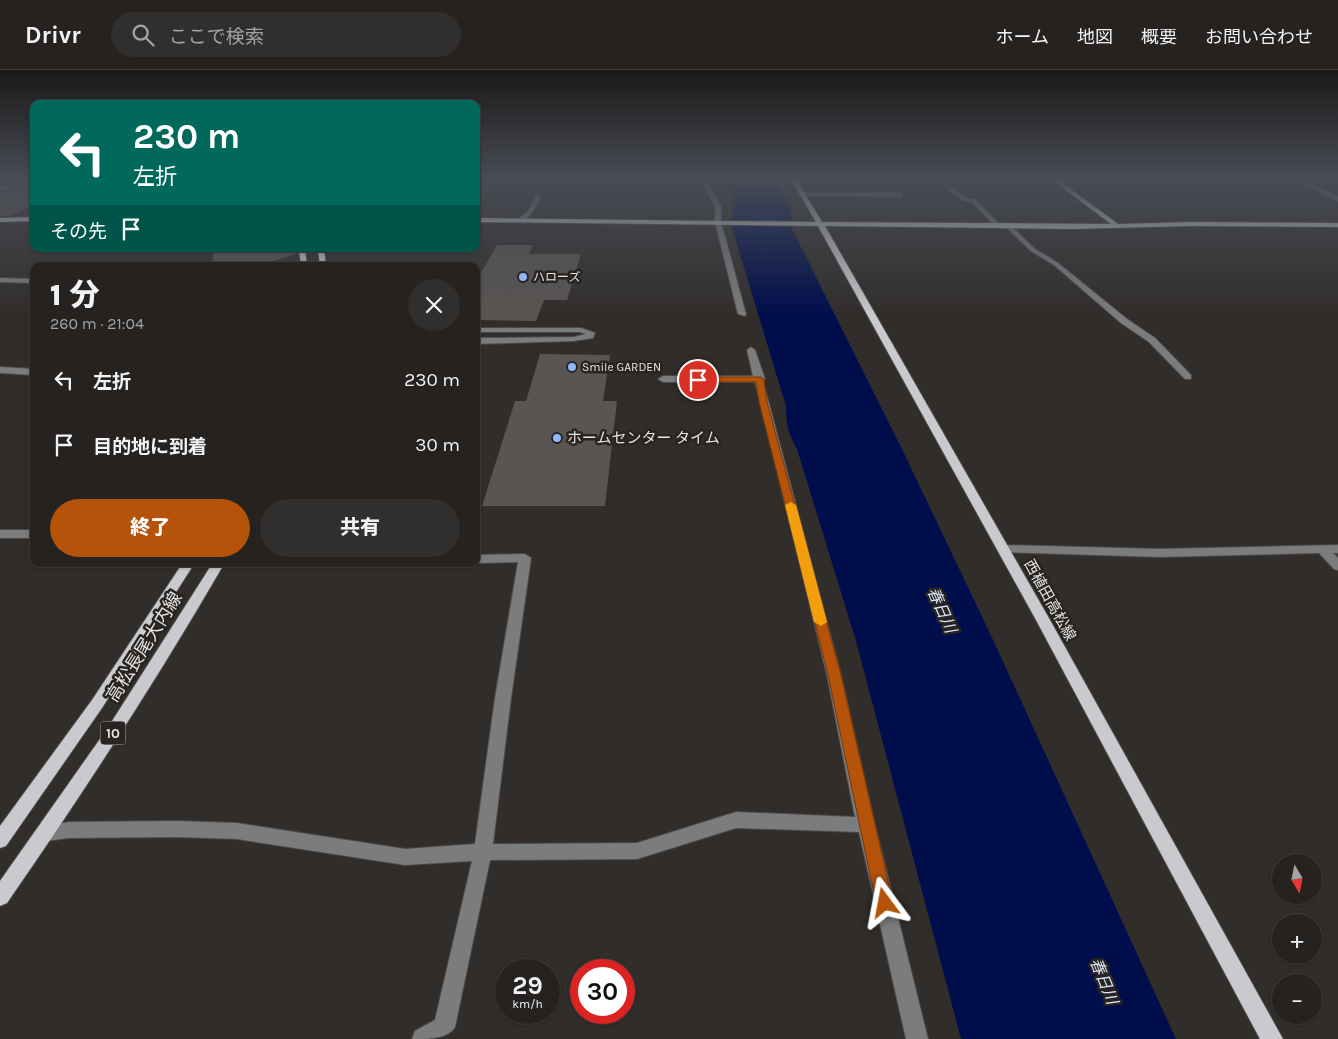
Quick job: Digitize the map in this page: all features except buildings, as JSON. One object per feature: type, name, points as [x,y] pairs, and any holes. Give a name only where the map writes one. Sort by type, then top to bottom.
[{"type":"main road","name":"西植田高松線","points":[[813,224],[1003,549],[1272,1039]]},
{"type":"main road","points":[[888,224],[998,226],[1338,225]]},
{"type":"main road","name":"高松長尾大内線","points":[[0,840],[30,801],[134,650],[186,567]]},
{"type":"main road","name":"高松長尾大内線","points":[[0,897],[46,833],[168,649],[216,567]]},
{"type":"street","points":[[722,224],[728,264],[742,314]]},
{"type":"street","points":[[1008,226],[1033,250],[1056,264],[1124,321],[1152,340],[1188,377]]},
{"type":"street","points":[[0,280],[30,281]]},
{"type":"street","points":[[480,330],[581,330],[591,333],[586,338],[574,340],[480,340]]},
{"type":"street","points":[[750,350],[760,379],[763,402],[834,675],[866,825],[917,1039]]},
{"type":"street","points":[[0,370],[30,372]]},
{"type":"street","points":[[663,379],[760,379]]},
{"type":"street","points":[[0,534],[30,534]]},
{"type":"street","points":[[1003,549],[1160,552],[1338,549]]},
{"type":"street","points":[[1323,550],[1338,566]]},
{"type":"street","points":[[423,1039],[444,1026],[483,852],[503,698],[525,558],[480,558]]},
{"type":"street","points":[[46,833],[69,830],[137,829],[237,831],[405,857],[483,852],[637,851],[736,820],[866,825]]},
{"type":"water","points":[[732,224],[790,224],[902,449],[995,644],[1176,1039],[961,1039],[856,641],[797,449],[790,433],[787,423],[786,406]]},
{"type":"waterway","name":"春日川","points":[[782,224],[782,230],[794,261]]},
{"type":"slow traffic","points":[[791,505],[821,622]]},
{"type":"place","name":"ハローズ","points":[[523,277]]},
{"type":"place","name":"Smile GARDEN","points":[[572,367]]},
{"type":"place","name":"ホームセンター タイム","points":[[557,438]]},
{"type":"route","points":[[698,380],[760,379],[763,402],[834,675],[866,825],[885,903]]}]
